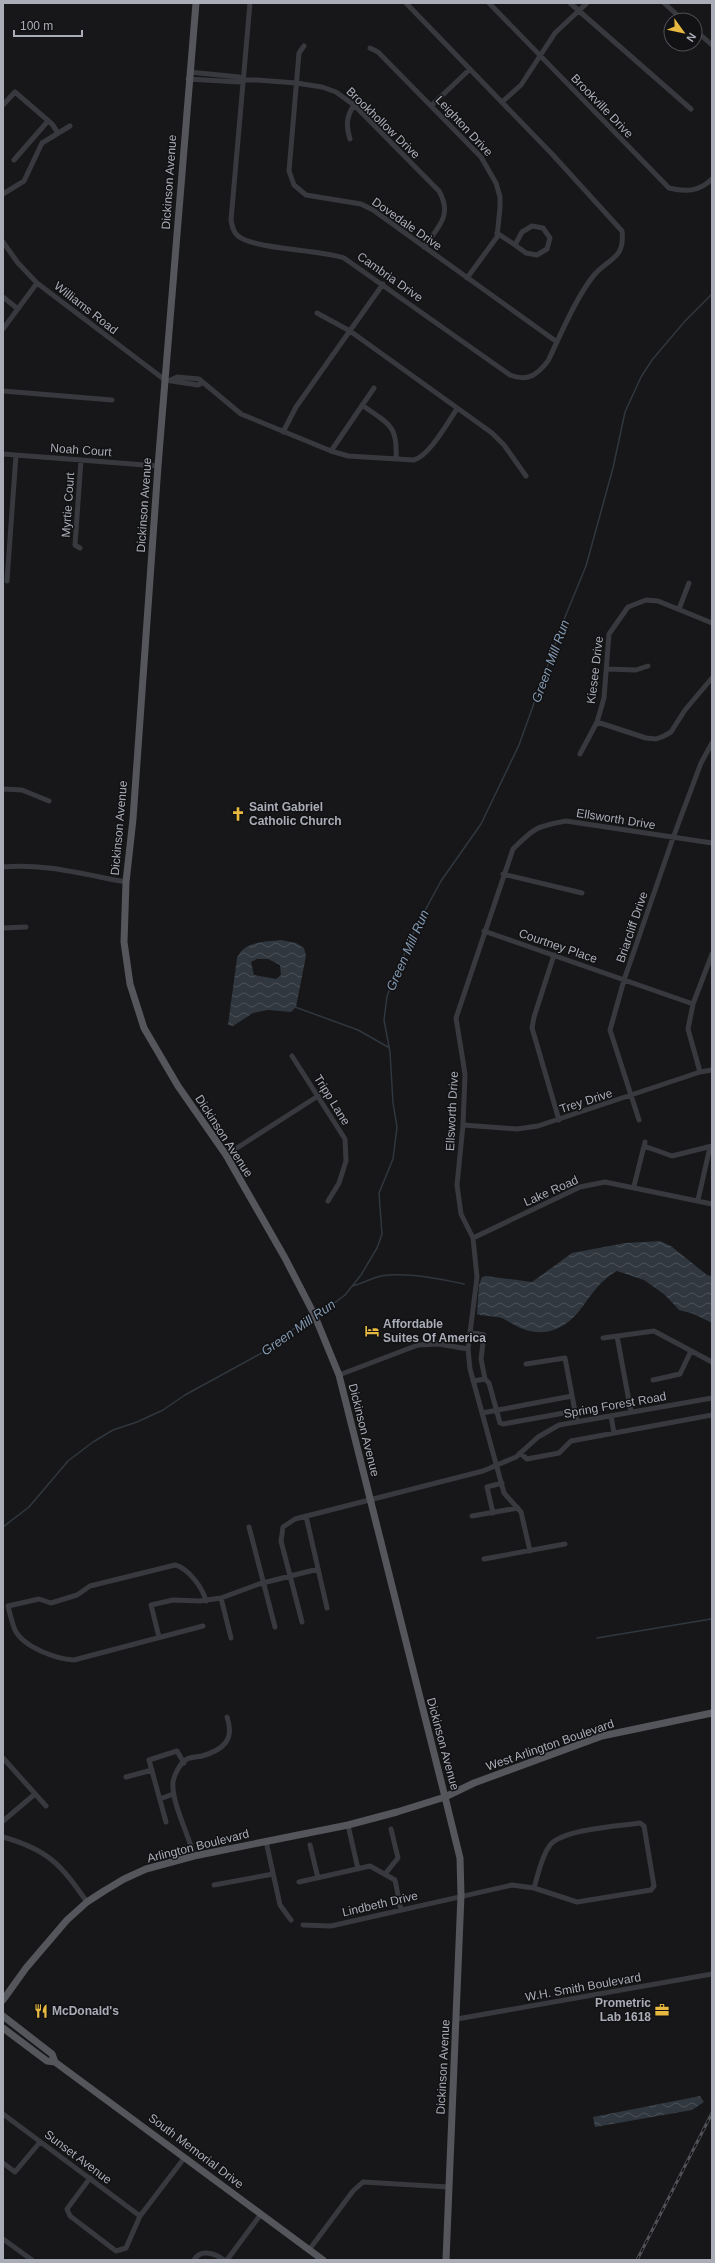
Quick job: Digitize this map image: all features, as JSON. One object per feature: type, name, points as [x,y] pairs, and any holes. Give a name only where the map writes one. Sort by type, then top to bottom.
[{"type":"main road","name":"Dickinson Avenue","points":[[196,3],[189,75],[168,380],[158,466],[133,818],[126,882],[124,942],[130,984],[144,1028],[178,1086],[226,1155],[285,1258],[307,1300],[339,1375],[445,1796],[460,1858],[461,1895],[446,2260]]},
{"type":"main road","name":"West Arlington Boulevard","points":[[445,1796],[474,1783],[602,1736],[712,1713]]},
{"type":"main road","name":"Arlington Boulevard","points":[[3,2000],[52,1936],[87,1902],[124,1879],[141,1872],[194,1856],[348,1825],[445,1796]]},
{"type":"main road","name":"South Memorial Drive","points":[[3,2016],[52,2054],[54,2062]]},
{"type":"main road","name":"South Memorial Drive","points":[[3,2028],[47,2061],[54,2062],[323,2260]]},
{"type":"street","name":"Cambria Drive","points":[[250,3],[242,80],[231,220],[232,227],[237,235],[254,244],[331,254],[344,258],[383,284],[510,375],[519,378],[531,378],[540,372],[594,276],[602,266],[612,261],[624,243],[622,231],[614,219],[502,102]]},
{"type":"street","points":[[406,3],[502,102],[521,85],[555,33],[587,3]]},
{"type":"street","name":"Brookville Drive","points":[[489,3],[669,188],[684,192],[698,189],[712,179]]},
{"type":"street","points":[[570,3],[691,109]]},
{"type":"street","points":[[664,3],[674,12]]},
{"type":"street","points":[[703,37],[712,45]]},
{"type":"street","name":"Dovedale Drive","points":[[304,46],[299,53],[289,171],[294,184],[306,195],[361,204],[373,210],[557,342]]},
{"type":"street","name":"Leighton Drive","points":[[370,48],[378,52],[481,157],[490,169],[500,197],[497,233],[467,278]]},
{"type":"street","points":[[431,106],[470,69]]},
{"type":"street","name":"Brookhollow Drive","points":[[189,75],[239,77],[242,80],[296,83],[322,87],[336,92],[354,106],[439,192],[445,202],[444,219],[424,246]]},
{"type":"street","points":[[3,105],[15,92],[48,121],[58,133]]},
{"type":"street","points":[[350,139],[347,128],[347,119],[354,106]]},
{"type":"street","points":[[14,160],[48,121]]},
{"type":"street","points":[[3,194],[24,181],[42,143],[70,126]]},
{"type":"street","points":[[497,233],[526,253],[537,255],[547,249],[550,238],[543,228],[532,226],[522,232],[515,245]]},
{"type":"street","name":"Williams Road","points":[[3,242],[18,263],[37,283],[168,380]]},
{"type":"street","points":[[3,329],[37,283]]},
{"type":"street","points":[[282,432],[296,407],[383,284]]},
{"type":"street","points":[[3,297],[18,309]]},
{"type":"street","points":[[317,313],[350,331],[492,433],[508,450],[526,476]]},
{"type":"street","points":[[168,380],[198,385],[202,383],[210,387],[241,414],[331,452],[348,456],[414,460],[423,456],[457,409]]},
{"type":"street","points":[[331,452],[374,388]]},
{"type":"street","points":[[3,391],[112,400]]},
{"type":"street","points":[[362,405],[392,428],[397,444],[396,459]]},
{"type":"street","name":"Noah Court","points":[[3,454],[158,466]]},
{"type":"street","points":[[7,581],[16,455]]},
{"type":"street","name":"Myrtie Court","points":[[80,548],[75,545],[81,460]]},
{"type":"street","points":[[679,609],[689,583]]},
{"type":"street","name":"Kiesee Drive","points":[[580,754],[597,722],[604,698],[609,634],[628,607],[646,600],[658,601],[712,623]]},
{"type":"street","points":[[607,669],[636,670],[648,666]]},
{"type":"street","points":[[597,722],[646,738],[656,739],[664,736],[671,732],[685,710],[712,678]]},
{"type":"street","name":"Briarcliff Drive","points":[[639,1120],[632,1096],[618,1062],[610,1030],[624,980],[673,838],[701,763],[712,743]]},
{"type":"street","points":[[3,789],[22,790],[49,800]]},
{"type":"street","name":"Ellsworth Drive","points":[[518,1508],[504,1493],[473,1381],[468,1349],[477,1277],[473,1238],[461,1214],[457,1184],[463,1125],[465,1074],[456,1018],[503,874],[513,849],[531,831],[547,824],[566,821],[712,844]]},
{"type":"street","points":[[3,867],[17,866],[64,871],[126,882]]},
{"type":"street","points":[[503,874],[582,893]]},
{"type":"street","points":[[3,928],[26,927]]},
{"type":"street","name":"Courtney Place","points":[[484,931],[694,1004]]},
{"type":"street","points":[[700,1072],[688,1029],[694,1004],[712,954]]},
{"type":"street","points":[[554,955],[534,1017],[532,1028],[559,1120]]},
{"type":"street","name":"Tripp Lane","points":[[292,1056],[345,1139],[346,1162],[339,1183],[328,1202]]},
{"type":"street","name":"Trey Drive","points":[[463,1125],[517,1129],[559,1120],[700,1072],[712,1070]]},
{"type":"street","points":[[226,1155],[318,1096]]},
{"type":"street","points":[[634,1186],[645,1144],[672,1156],[711,1146],[698,1200]]},
{"type":"street","name":"Lake Road","points":[[473,1238],[580,1187],[605,1182],[634,1186],[712,1204]]},
{"type":"street","points":[[603,1338],[650,1330],[712,1362]]},
{"type":"street","points":[[470,1332],[484,1335],[481,1359],[485,1378],[489,1383],[500,1423],[503,1424],[575,1411]]},
{"type":"street","points":[[617,1336],[631,1412]]},
{"type":"street","points":[[339,1375],[418,1345],[439,1344],[468,1349]]},
{"type":"street","points":[[653,1380],[680,1374],[691,1351]]},
{"type":"street","points":[[526,1364],[565,1358],[577,1422]]},
{"type":"street","points":[[473,1381],[485,1378]]},
{"type":"street","points":[[482,1413],[572,1396]]},
{"type":"street","name":"Spring Forest Road","points":[[290,1576],[281,1541],[284,1527],[295,1519],[370,1498],[483,1471],[497,1466],[520,1453],[538,1437],[559,1425],[712,1399]]},
{"type":"street","points":[[520,1453],[527,1459],[559,1453],[571,1441],[712,1415]]},
{"type":"street","points":[[611,1416],[614,1433]]},
{"type":"street","points":[[493,1513],[487,1487],[502,1483]]},
{"type":"street","points":[[472,1516],[518,1508],[524,1519],[530,1551]]},
{"type":"street","points":[[306,1516],[327,1608]]},
{"type":"street","points":[[248,1527],[275,1627]]},
{"type":"street","points":[[484,1559],[565,1544]]},
{"type":"street","points":[[203,1626],[74,1660],[66,1660],[37,1650],[16,1631],[8,1606],[39,1599],[51,1603],[78,1595],[90,1586],[176,1565],[183,1567],[204,1593],[206,1600]]},
{"type":"street","points":[[159,1638],[151,1605],[173,1600],[206,1600],[221,1598],[264,1582],[318,1569]]},
{"type":"street","points":[[290,1576],[302,1622]]},
{"type":"street","points":[[221,1598],[231,1638]]},
{"type":"street","points":[[194,1856],[188,1833],[173,1794],[173,1781],[177,1770],[187,1760],[215,1752],[223,1748],[229,1736],[227,1717]]},
{"type":"street","points":[[166,1822],[149,1760],[177,1751],[184,1763]]},
{"type":"street","points":[[3,1758],[46,1806]]},
{"type":"street","points":[[126,1778],[152,1770]]},
{"type":"street","points":[[3,1821],[35,1794]]},
{"type":"street","points":[[160,1799],[173,1794]]},
{"type":"street","name":"Lindbeth Drive","points":[[303,1925],[331,1926],[461,1895],[512,1885],[534,1888],[578,1902],[653,1889],[643,1824],[572,1834],[558,1838],[548,1850],[534,1888]]},
{"type":"street","points":[[348,1825],[358,1869]]},
{"type":"street","points":[[385,1874],[398,1858],[391,1829]]},
{"type":"street","points":[[3,1838],[34,1847],[51,1858],[63,1869],[87,1902]]},
{"type":"street","points":[[266,1841],[280,1905],[291,1920]]},
{"type":"street","points":[[310,1845],[318,1878]]},
{"type":"street","points":[[298,1882],[370,1866],[395,1880],[401,1910]]},
{"type":"street","points":[[214,1885],[273,1874]]},
{"type":"street","name":"W.H. Smith Boulevard","points":[[457,2019],[712,1974]]},
{"type":"street","name":"Sunset Avenue","points":[[3,2114],[140,2216]]},
{"type":"street","points":[[3,2163],[15,2172],[40,2142]]},
{"type":"street","points":[[90,2178],[67,2209],[70,2216],[116,2251],[126,2248],[140,2216],[185,2157]]},
{"type":"street","points":[[309,2250],[353,2191],[364,2182],[448,2187]]},
{"type":"street","points":[[194,2260],[196,2257],[204,2253],[213,2253],[226,2260],[261,2214]]},
{"type":"street","points":[[3,2239],[32,2260]]},
{"type":"water","points":[[281,940],[296,943],[304,948],[306,956],[296,1007],[291,1012],[268,1010],[253,1013],[233,1026],[228,1025],[237,958],[240,952],[256,943]],"holes":[[[257,959],[268,959],[280,965],[281,975],[276,979],[254,975],[251,962]]]},
{"type":"water","points":[[660,1241],[671,1246],[707,1275],[712,1276],[712,1323],[694,1314],[679,1310],[665,1295],[644,1280],[617,1271],[598,1286],[571,1320],[557,1329],[541,1332],[532,1331],[515,1326],[501,1318],[477,1314],[479,1285],[482,1277],[486,1276],[532,1282],[572,1253],[625,1243]]},
{"type":"water","points":[[700,2096],[704,2102],[692,2110],[595,2127],[593,2117]]},
{"type":"waterway","name":"Green Mill Run","points":[[317,1316],[345,1295],[361,1275],[377,1248],[382,1234],[379,1193],[393,1159],[397,1127],[393,1103],[390,1052],[384,1020],[387,996],[415,929],[441,881],[481,824],[519,745],[565,617],[586,566],[613,468],[625,412],[641,377],[652,360],[685,321],[712,294]]},
{"type":"waterway","points":[[295,1007],[358,1030],[388,1047]]},
{"type":"waterway","points":[[352,1286],[377,1277],[390,1275],[422,1277],[464,1284]]},
{"type":"waterway","name":"Green Mill Run","points":[[3,1527],[29,1507],[68,1461],[93,1442],[113,1430],[137,1422],[163,1410],[185,1395],[267,1350],[296,1327],[313,1318]]},
{"type":"waterway","points":[[597,1638],[711,1619]]},
{"type":"railway","points":[[637,2260],[712,2113]]},
{"type":"place","name":"Saint Gabriel Catholic Church","points":[[238,814]]},
{"type":"place","name":"Affordable Suites Of America","points":[[372,1331]]},
{"type":"place","name":"Prometric Lab 1618","points":[[662,2010]]},
{"type":"place","name":"McDonald's","points":[[41,2011]]}]
